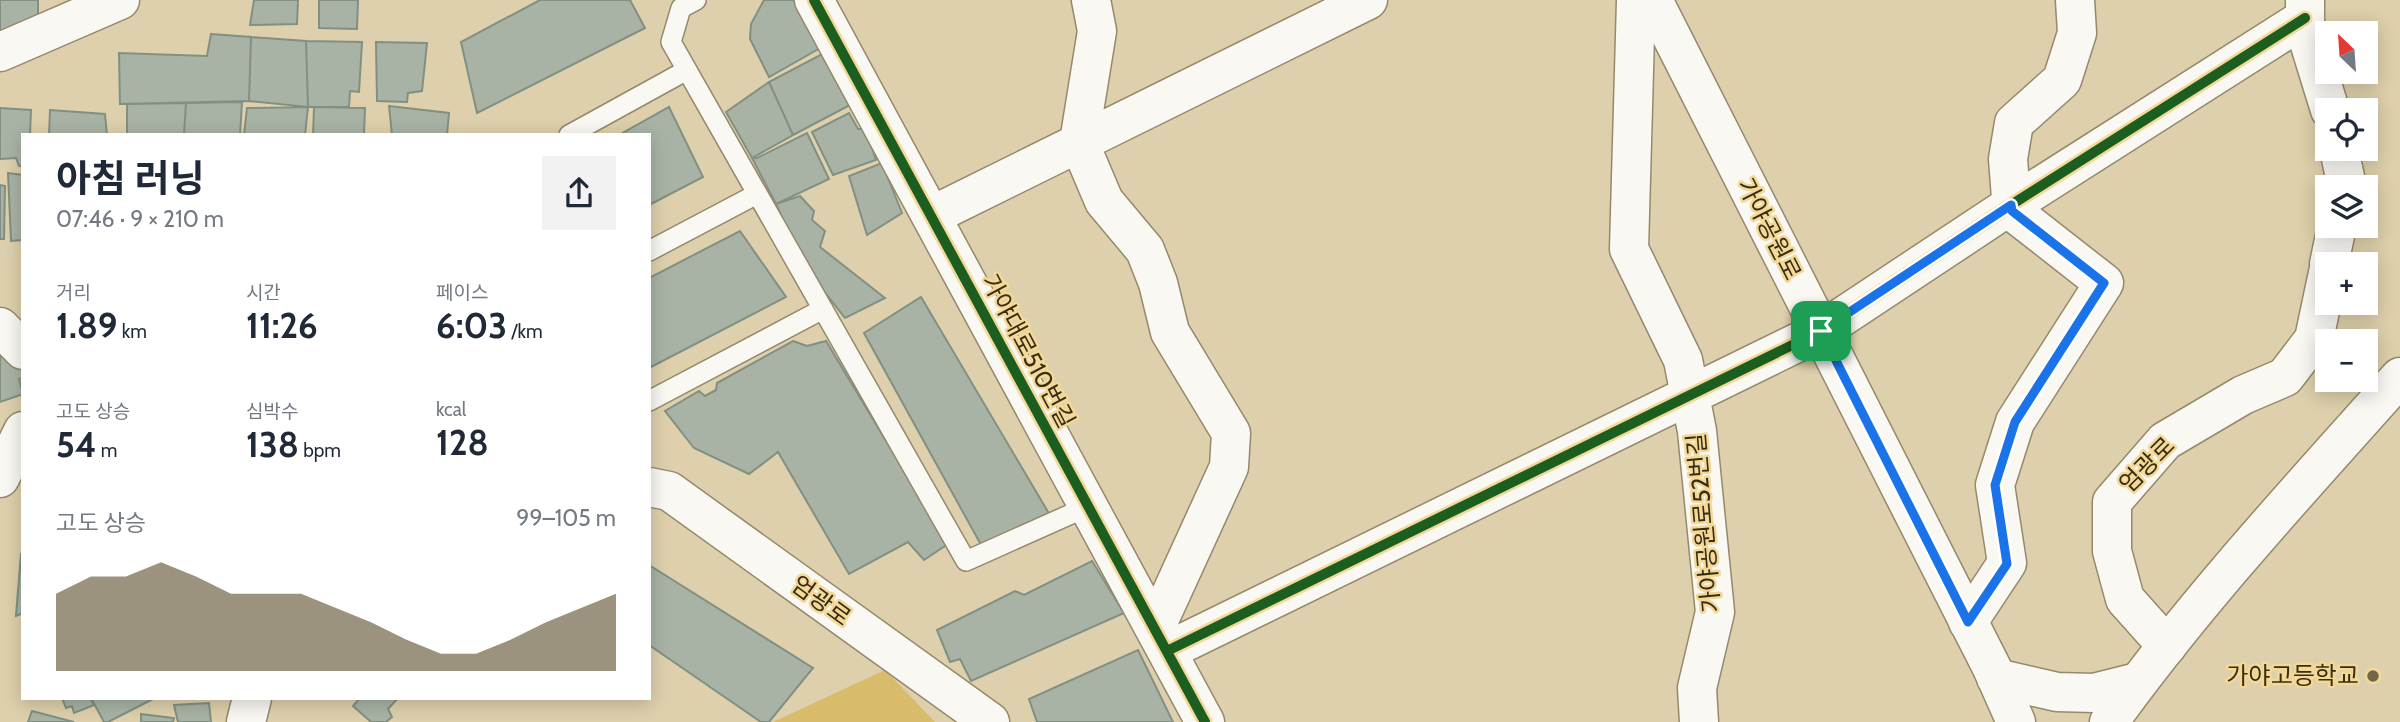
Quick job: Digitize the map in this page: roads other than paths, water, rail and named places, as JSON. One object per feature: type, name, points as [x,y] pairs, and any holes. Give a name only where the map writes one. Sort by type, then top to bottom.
[{"type":"street","points":[[0,52],[120,0]]},
{"type":"street","name":"가야대로510번길","points":[[814,0],[1205,722]]},
{"type":"street","points":[[1091,0],[1097,31],[1079,142],[1104,201],[1145,250],[1158,283],[1170,332],[1231,433],[1229,467],[1161,640]]},
{"type":"street","points":[[931,216],[1367,0]]},
{"type":"street","name":"가야공원로52번길","points":[[1636,0],[1629,249],[1683,360],[1697,431],[1716,612],[1697,688],[1699,722]]},
{"type":"street","name":"가야공원로","points":[[1653,0],[1968,622],[2015,722]]},
{"type":"street","points":[[1968,622],[2007,564],[1995,485],[2015,422],[2104,283],[2012,211],[2011,205],[2008,159],[2014,123],[2063,80],[2077,33],[2075,0]]},
{"type":"street","points":[[1161,640],[1690,395],[1821,331],[2305,9]]},
{"type":"street","points":[[2305,9],[2305,29],[2326,98]]},
{"type":"street","name":"엄광로","points":[[2167,646],[2125,599],[2112,551],[2112,502],[2165,441],[2243,395],[2285,377],[2314,339],[2319,315]]},
{"type":"street","points":[[0,327],[21,348]]},
{"type":"street","points":[[2109,722],[2167,646],[2294,496],[2400,377]]},
{"type":"street","points":[[0,478],[21,435]]},
{"type":"street","name":"엄광로","points":[[651,487],[669,491],[990,722]]},
{"type":"street","points":[[1996,678],[2057,692],[2094,693],[2138,682]]},
{"type":"street","points":[[246,722],[252,700]]},
{"type":"lane","points":[[685,3],[671,42],[966,561],[1089,506]]},
{"type":"lane","points":[[573,133],[687,70]]},
{"type":"lane","points":[[651,250],[757,194]]},
{"type":"lane","points":[[651,400],[823,309]]},
{"type":"place","name":"가야고등학교","points":[[2373,676]]}]
